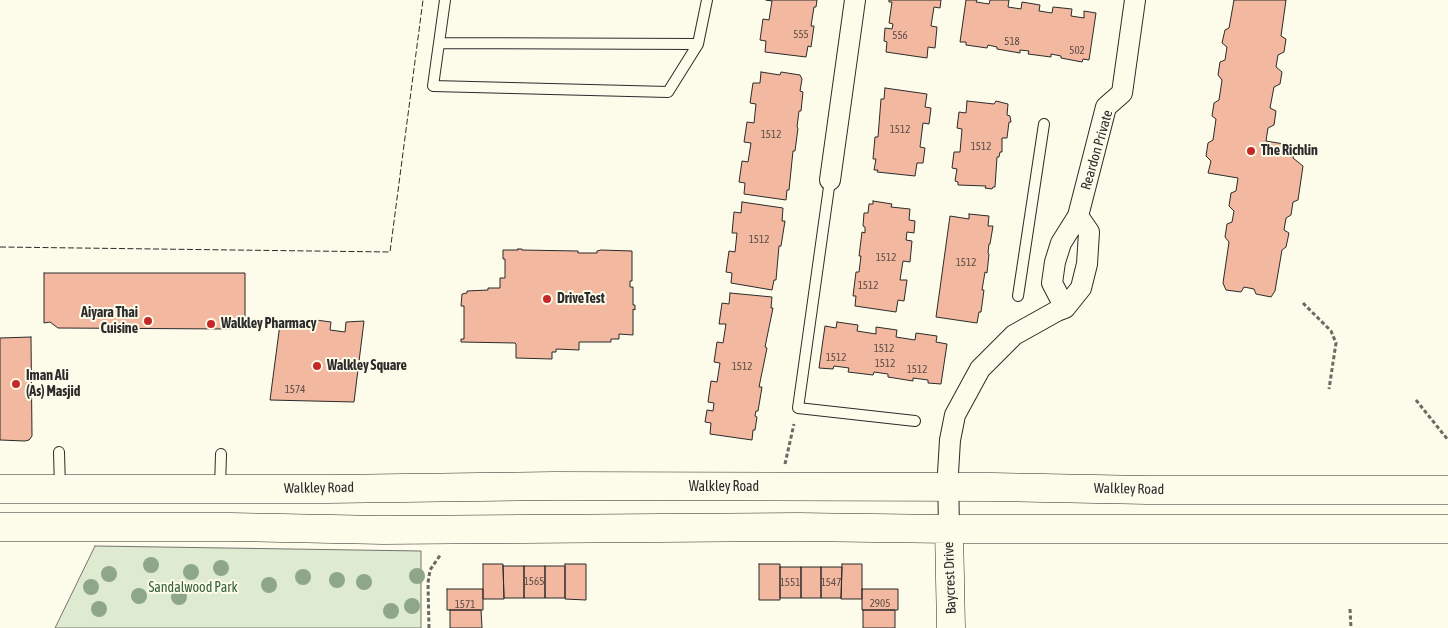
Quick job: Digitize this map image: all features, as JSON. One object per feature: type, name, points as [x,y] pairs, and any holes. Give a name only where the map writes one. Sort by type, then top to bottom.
[{"type":"main road","name":"Walkley Road","points":[[0,489],[555,486],[1448,490]]},
{"type":"main road","points":[[0,527],[232,527],[383,530],[798,527],[949,529],[1448,529]]},
{"type":"main road","name":"Baycrest Drive","points":[[949,529],[951,628]]},
{"type":"street","points":[[830,180],[855,0]]},
{"type":"street","name":"Reardon Private","points":[[1065,308],[1052,283],[1055,262],[1060,243],[1078,216],[1106,107],[1122,93],[1135,0]]},
{"type":"street","points":[[949,529],[950,440],[955,415],[980,369],[1014,336],[1065,308],[1081,288],[1088,264],[1089,232],[1078,216]]},
{"type":"lane","points":[[445,0],[433,86],[668,92],[698,44],[706,0]]},
{"type":"lane","points":[[439,44],[698,44]]},
{"type":"lane","points":[[1018,296],[1044,124]]},
{"type":"lane","points":[[830,180],[798,408],[915,421]]},
{"type":"lane","points":[[60,452],[60,490]]},
{"type":"lane","points":[[220,489],[222,454]]},
{"type":"path","points":[[1303,303],[1332,331],[1336,344],[1329,389]]},
{"type":"path","points":[[1416,400],[1448,440]]},
{"type":"path","points":[[784,472],[798,408]]},
{"type":"path","points":[[429,628],[428,583],[430,570],[442,553]]},
{"type":"path","points":[[1350,610],[1351,628]]},
{"type":"green space","name":"Sandalwood Park","points":[[95,546],[421,551],[421,628],[55,628]]},
{"type":"building","points":[[766,0],[817,0],[811,26],[814,26],[811,47],[808,46],[806,57],[765,52],[766,41],[760,40],[763,19],[769,20],[772,1]]},
{"type":"building","points":[[889,0],[941,0],[940,8],[934,7],[931,26],[937,27],[935,48],[928,47],[927,58],[886,52],[887,42],[884,41],[885,28],[892,29],[893,24],[889,23],[892,2],[889,2]]},
{"type":"building","points":[[966,0],[977,0],[976,2],[989,4],[990,0],[1009,0],[1008,7],[1021,9],[1022,2],[1040,5],[1039,11],[1052,13],[1053,7],[1072,9],[1071,16],[1084,18],[1084,11],[1096,13],[1089,60],[1083,59],[1082,62],[1051,54],[1051,57],[1028,54],[1029,51],[1020,50],[1020,53],[997,49],[997,47],[988,45],[987,48],[966,45],[966,42],[960,42]]},
{"type":"building","name":"The Richlin","points":[[1234,0],[1286,0],[1281,36],[1286,39],[1284,52],[1278,55],[1276,67],[1282,72],[1280,84],[1274,87],[1270,108],[1276,111],[1274,125],[1268,128],[1266,141],[1296,146],[1293,158],[1303,166],[1298,200],[1293,202],[1291,215],[1286,218],[1284,230],[1289,233],[1286,247],[1282,250],[1275,291],[1271,297],[1256,294],[1254,289],[1244,287],[1241,292],[1226,290],[1223,283],[1229,242],[1225,237],[1227,224],[1232,222],[1234,211],[1229,206],[1231,193],[1236,191],[1238,178],[1208,173],[1211,161],[1206,156],[1208,143],[1213,140],[1216,119],[1212,116],[1214,103],[1219,100],[1222,80],[1218,75],[1220,62],[1225,60],[1227,47],[1222,43],[1225,30],[1229,28]]},
{"type":"building","points":[[761,72],[780,75],[781,72],[800,75],[802,79],[800,91],[803,92],[801,111],[799,111],[795,151],[793,151],[789,190],[787,190],[786,200],[744,194],[745,183],[739,182],[742,161],[748,162],[751,143],[744,142],[747,122],[754,123],[756,104],[750,103],[753,83],[760,83]]},
{"type":"building","points":[[885,88],[927,94],[925,107],[931,108],[929,124],[923,123],[920,147],[925,148],[923,163],[917,163],[915,176],[877,172],[878,170],[874,170],[876,159],[873,159],[875,137],[878,137],[881,99],[884,99]]},
{"type":"building","points":[[967,101],[994,104],[996,101],[1008,104],[1007,115],[1010,116],[1011,122],[1009,122],[1007,138],[1002,138],[1002,152],[997,157],[995,187],[992,189],[985,188],[986,186],[958,185],[958,182],[955,181],[957,169],[952,168],[954,152],[960,152],[962,129],[957,128],[959,112],[966,113]]},
{"type":"building","points":[[873,201],[892,204],[891,207],[910,209],[909,220],[915,221],[914,233],[907,232],[906,240],[912,241],[910,262],[903,261],[900,280],[907,280],[904,301],[898,300],[896,312],[855,306],[856,296],[853,296],[856,272],[859,272],[862,232],[865,233],[865,227],[863,226],[864,213],[868,213],[869,204],[873,204]]},
{"type":"building","points":[[742,202],[783,208],[782,221],[785,221],[781,246],[779,246],[776,280],[774,280],[772,290],[731,283],[732,273],[726,272],[729,251],[735,252],[737,233],[732,233],[734,212],[741,213]]},
{"type":"building","points":[[969,214],[989,216],[988,226],[993,226],[989,244],[987,273],[985,272],[982,290],[984,290],[981,312],[979,312],[977,323],[936,317],[950,216],[969,219]]},
{"type":"building","name":"DriveTest","points":[[503,250],[578,251],[578,253],[597,253],[597,251],[601,250],[632,251],[632,281],[630,281],[630,287],[633,287],[633,305],[635,305],[635,310],[633,309],[633,335],[619,334],[619,339],[611,339],[611,342],[579,342],[579,350],[556,349],[556,352],[552,352],[552,359],[516,358],[515,343],[461,342],[461,339],[464,339],[464,306],[461,306],[462,294],[467,293],[467,291],[500,288],[500,278],[505,278]]},
{"type":"building","points":[[44,273],[245,273],[245,323],[239,322],[231,329],[58,328],[50,322],[44,323]]},
{"type":"building","points":[[730,293],[772,297],[771,308],[773,308],[759,387],[762,387],[758,411],[756,411],[755,416],[757,417],[752,440],[710,434],[711,423],[705,422],[707,410],[713,411],[714,403],[708,402],[711,381],[717,382],[720,363],[714,362],[717,342],[723,343],[726,324],[719,324],[722,303],[729,304]]},
{"type":"building","name":"Walkley Square","points":[[316,320],[331,322],[330,330],[345,332],[346,322],[364,321],[354,402],[270,400],[280,324],[315,328]]},
{"type":"building","points":[[837,322],[858,325],[857,331],[876,334],[876,327],[897,330],[896,337],[915,340],[916,333],[937,336],[936,342],[947,344],[941,384],[928,383],[928,380],[913,378],[913,381],[888,377],[888,374],[874,372],[873,375],[848,372],[849,368],[834,366],[833,369],[819,368],[825,326],[836,328]]},
{"type":"building","name":"Iman Ali (As) Masjid","points":[[31,337],[32,436],[29,440],[25,441],[0,440],[0,338]]},
{"type":"building","points":[[483,564],[503,564],[504,599],[483,599]]},
{"type":"building","points":[[565,564],[586,564],[586,600],[565,599]]},
{"type":"building","points":[[759,564],[780,564],[780,600],[759,600]]},
{"type":"building","points":[[842,564],[862,564],[862,599],[841,599]]},
{"type":"building","points":[[503,566],[524,566],[524,598],[504,598]]},
{"type":"building","points":[[524,566],[545,566],[545,598],[524,598]]},
{"type":"building","points":[[545,566],[565,566],[565,598],[545,598]]},
{"type":"building","points":[[780,567],[801,567],[801,598],[780,598]]},
{"type":"building","points":[[801,567],[821,567],[821,598],[801,598]]},
{"type":"building","points":[[821,567],[842,567],[841,598],[821,598]]},
{"type":"building","points":[[447,589],[483,589],[483,610],[447,610]]},
{"type":"building","points":[[862,589],[898,589],[898,610],[862,610]]},
{"type":"building","points":[[450,610],[481,610],[482,628],[450,628]]},
{"type":"building","points":[[863,610],[895,610],[895,628],[863,628]]},
{"type":"fence","points":[[0,247],[390,252],[423,0]]},
{"type":"place","name":"The Richlin","points":[[1251,151]]},
{"type":"place","name":"DriveTest","points":[[547,299]]},
{"type":"place","name":"Aiyara Thai Cuisine","points":[[148,321]]},
{"type":"place","name":"Walkley Pharmacy","points":[[211,324]]},
{"type":"place","name":"Walkley Square","points":[[317,366]]},
{"type":"place","name":"Iman Ali (As) Masjid","points":[[16,384]]}]
